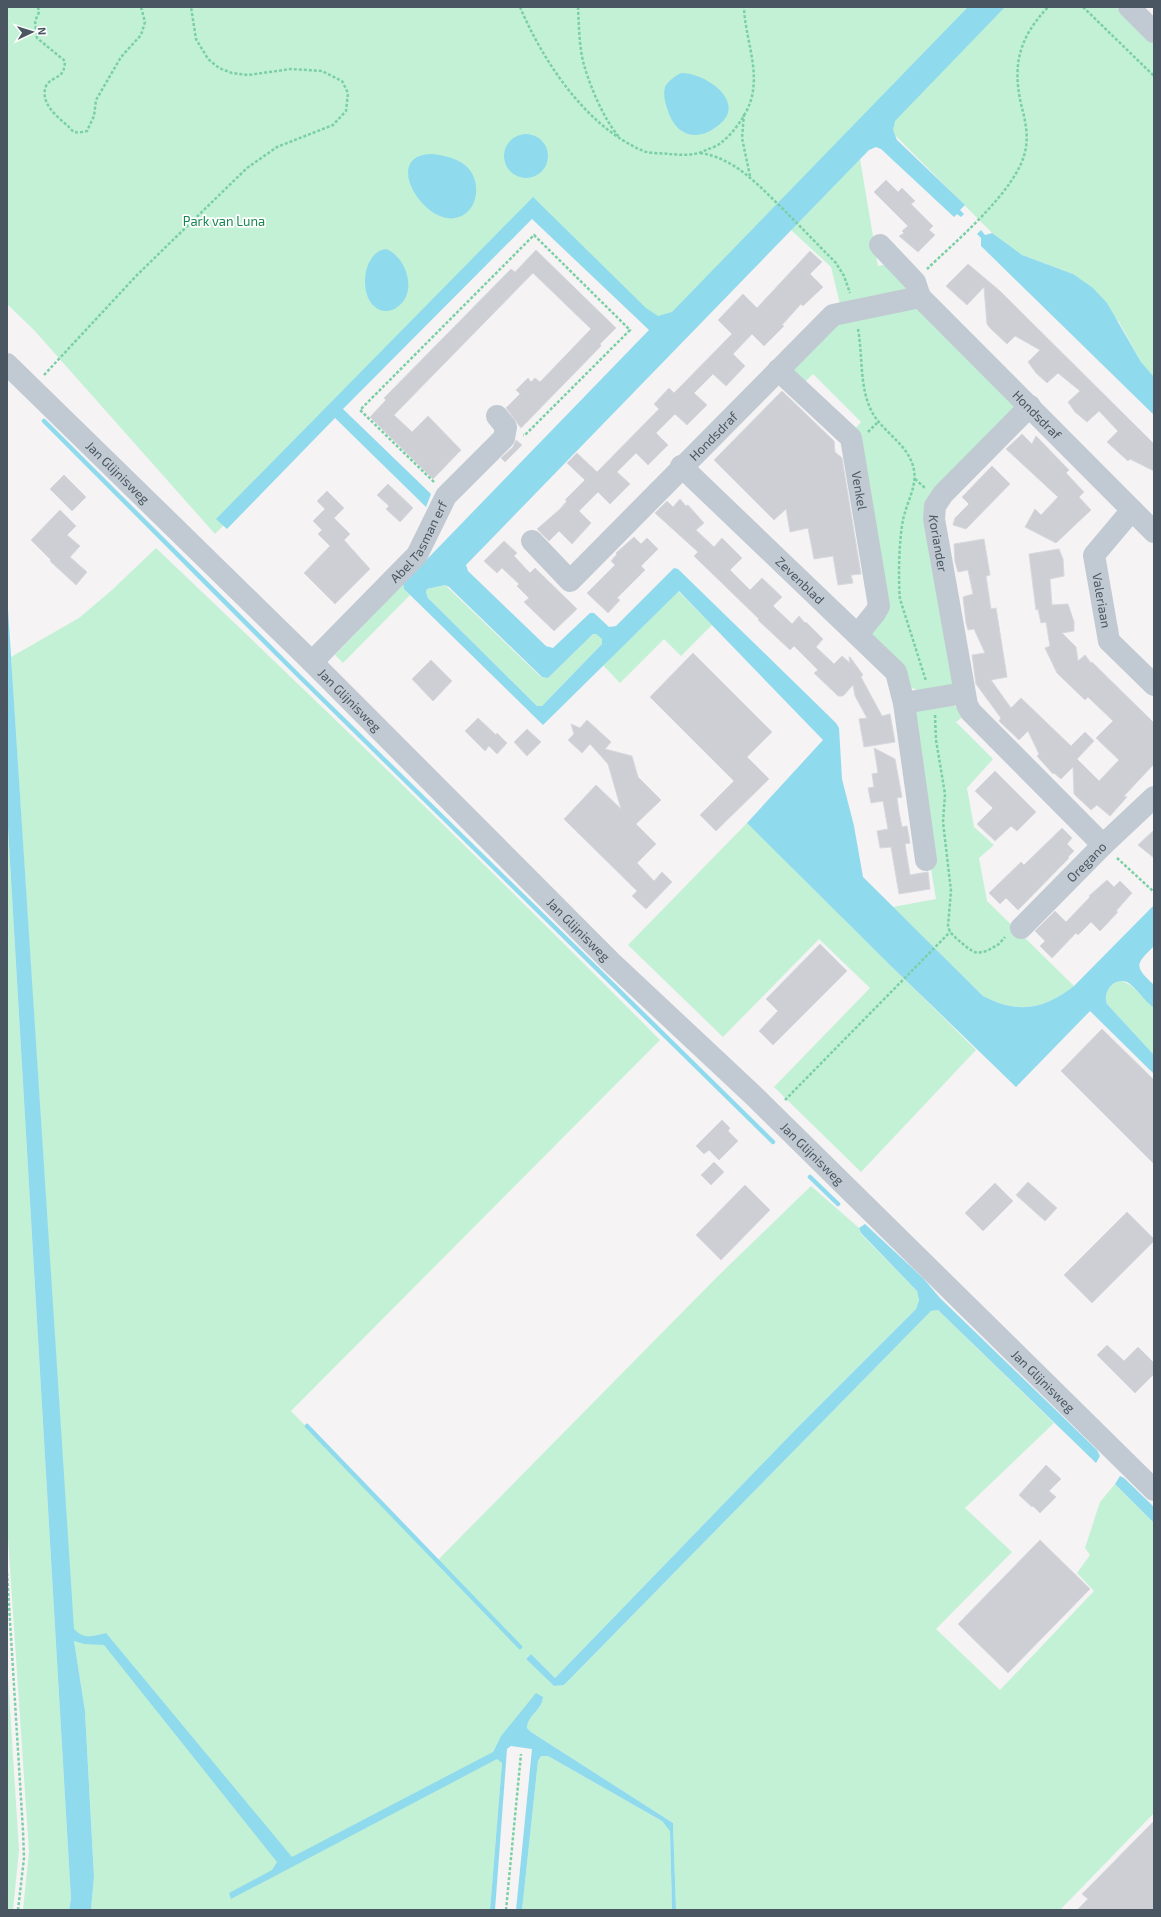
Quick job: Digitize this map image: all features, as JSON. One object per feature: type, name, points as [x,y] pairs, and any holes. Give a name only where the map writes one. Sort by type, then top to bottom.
[{"type":"street","points":[[1129,7],[1154,32]]},
{"type":"street","name":"Hondsdraf","points":[[880,245],[917,290],[1154,532]]},
{"type":"street","name":"Hondsdraf","points":[[532,541],[570,580],[681,466],[833,315],[917,290]]},
{"type":"street","name":"Jan Glijnisweg","points":[[7,364],[312,662],[611,962],[753,1095],[1154,1490]]},
{"type":"street","name":"Venkel","points":[[778,370],[851,438],[878,606],[875,613],[858,634]]},
{"type":"street","name":"Koriander","points":[[1030,406],[943,494],[935,506],[934,519],[964,693],[971,712],[1103,845]]},
{"type":"street","name":"Abel Tasman erf","points":[[312,662],[417,555],[448,494],[502,441],[501,424]]},
{"type":"street","name":"Zevenblad","points":[[681,466],[896,672],[904,703],[926,860]]},
{"type":"street","name":"Valeriaan","points":[[1132,510],[1094,555],[1109,641],[1154,685]]},
{"type":"street","points":[[904,703],[964,693]]},
{"type":"street","name":"Oregano","points":[[1021,928],[1103,845],[1154,797]]},
{"type":"path","points":[[38,7],[39,12],[35,21],[36,38],[66,61],[65,71],[62,75],[47,84],[44,95],[52,111],[73,131],[78,132],[87,131],[93,120],[96,100],[122,56],[141,35],[145,22],[141,7]]},
{"type":"path","points":[[40,378],[137,275],[247,168],[277,147],[333,124],[346,111],[348,93],[342,81],[322,71],[291,69],[248,75],[232,73],[220,68],[208,59],[196,39],[191,7]]},
{"type":"path","points":[[520,7],[543,52],[560,77],[598,122],[621,139],[642,150],[657,153],[684,155],[700,153],[713,155],[724,160],[750,177],[836,263],[849,288],[860,338],[862,372],[870,407],[879,421],[909,455],[914,469],[915,479],[903,520],[899,587],[900,599],[932,698],[936,740],[945,794],[943,822],[951,890],[948,926],[950,932],[969,949],[977,953],[987,951],[999,944],[1011,930],[1021,928]]},
{"type":"path","points":[[578,7],[584,65],[603,111],[612,128],[621,139]]},
{"type":"path","points":[[700,153],[721,143],[736,127],[750,103],[754,73],[744,7]]},
{"type":"path","points":[[917,290],[996,201],[1008,186],[1019,168],[1025,152],[1027,137],[1019,92],[1018,62],[1028,32],[1034,22],[1048,7]]},
{"type":"path","points":[[1083,7],[1154,76]]},
{"type":"path","points":[[744,113],[742,138],[750,177]]},
{"type":"path","points":[[448,494],[432,481],[360,410],[534,235],[630,330],[525,435],[501,424]]},
{"type":"path","points":[[1103,845],[1154,892]]},
{"type":"path","points":[[781,1105],[950,932]]},
{"type":"path","points":[[7,1573],[24,1831],[24,1858],[18,1910]]},
{"type":"path","points":[[506,1910],[521,1754]]},
{"type":"green space","name":"Park van Luna","points":[[7,7],[1116,7],[1154,43],[1154,377],[1141,362],[1119,322],[1073,274],[1022,255],[999,240],[883,123],[668,340],[532,216],[215,534],[34,330],[7,304]]},
{"type":"green space","points":[[860,159],[878,266],[888,264],[906,286],[904,291],[840,304],[831,267],[791,230]]},
{"type":"green space","points":[[920,309],[1015,398],[1015,409],[929,500],[957,689],[926,693],[909,687],[873,639],[870,629],[854,430],[861,422],[813,374],[805,382],[790,368],[836,321]]},
{"type":"green space","points":[[156,548],[536,915],[660,1040],[291,1411],[437,1561],[718,1276],[811,1186],[859,1228],[861,1234],[917,1291],[919,1300],[916,1309],[797,1428],[555,1678],[531,1654],[526,1659],[554,1686],[564,1685],[931,1311],[938,1310],[1054,1423],[965,1508],[1012,1552],[936,1629],[1000,1690],[1094,1591],[1077,1573],[1090,1555],[1085,1548],[1100,1502],[1115,1484],[1154,1523],[1154,1813],[1060,1910],[676,1910],[673,1823],[531,1732],[527,1728],[528,1723],[540,1706],[543,1697],[501,1736],[493,1752],[502,1763],[490,1910],[91,1910],[94,1877],[85,1711],[74,1641],[11,657],[79,618],[112,590]]},
{"type":"green space","points":[[403,584],[404,589],[410,595],[343,663],[335,655]]},
{"type":"green space","points":[[445,585],[541,677],[548,678],[593,634],[596,634],[602,639],[602,644],[542,706],[537,706],[428,598],[426,592],[427,589]]},
{"type":"green space","points":[[678,591],[712,625],[681,656],[664,639],[620,683],[603,665]]},
{"type":"green space","points":[[954,705],[964,716],[956,722],[993,759],[967,788],[974,827],[994,845],[979,858],[987,901],[1074,986],[1052,1000],[1030,1007],[1008,1005],[996,1002],[983,996],[893,907],[936,899],[911,717],[920,707]]},
{"type":"green space","points":[[7,811],[71,1899],[69,1910],[23,1910],[29,1852],[7,1523]]},
{"type":"green space","points":[[747,823],[976,1050],[861,1172],[774,1087],[870,988],[819,939],[723,1037],[628,945]]},
{"type":"green space","points":[[1122,981],[1135,989],[1154,1008],[1154,1055],[1107,1004],[1106,996],[1108,989],[1114,983]]},
{"type":"green space","points":[[7,1662],[19,1850],[13,1910],[7,1910]]},
{"type":"green space","points":[[541,1756],[548,1756],[662,1821],[670,1830],[672,1910],[522,1910],[538,1761]]},
{"type":"water","points":[[968,7],[1005,7],[895,121],[893,130],[897,140],[965,205],[960,210],[964,214],[961,217],[957,214],[954,217],[881,149],[876,147],[869,150],[466,565],[468,571],[546,646],[553,648],[590,613],[594,613],[609,627],[616,626],[674,568],[678,569],[836,723],[839,728],[842,779],[854,826],[863,877],[983,996],[996,1002],[1019,1007],[1030,1007],[1052,1000],[1074,986],[1154,905],[1154,946],[1143,957],[1139,966],[1143,974],[1154,985],[1154,1008],[1130,984],[1122,981],[1110,987],[1106,995],[1106,999],[1107,1004],[1154,1055],[1154,1074],[1090,1011],[1016,1087],[892,967],[747,823],[823,740],[679,591],[543,725],[404,589],[403,584],[649,330],[532,219],[343,409],[431,494],[426,507],[335,418],[227,529],[216,519],[533,197],[646,308],[658,316],[672,312]],"holes":[[[445,585],[449,587],[542,677],[548,678],[593,634],[596,634],[602,639],[602,644],[542,706],[537,706],[428,598],[426,592],[427,589]]]},
{"type":"water","points":[[681,73],[701,77],[711,83],[726,97],[729,106],[727,115],[720,124],[704,134],[688,134],[681,131],[671,118],[667,108],[664,92],[665,87],[672,79]]},
{"type":"water","points":[[526,134],[538,138],[544,144],[548,156],[544,168],[538,174],[526,178],[514,174],[508,168],[504,156],[508,144],[514,138]]},
{"type":"water","points":[[432,154],[445,156],[458,161],[466,166],[474,179],[476,194],[474,201],[471,208],[459,217],[448,218],[436,214],[426,207],[417,197],[411,185],[408,174],[410,164],[417,157]]},
{"type":"water","points":[[981,230],[985,235],[992,233],[1022,255],[1073,274],[1093,288],[1107,303],[1141,362],[1154,377],[1154,415],[981,246],[981,238],[977,234]]},
{"type":"water","points":[[386,249],[393,253],[403,265],[408,281],[408,289],[402,303],[394,309],[386,311],[377,308],[370,301],[366,292],[365,281],[366,270],[371,260],[377,252]]},
{"type":"water","points":[[7,594],[74,1629],[85,1636],[106,1633],[292,1857],[493,1752],[501,1736],[536,1693],[543,1697],[540,1706],[528,1723],[527,1728],[531,1732],[673,1823],[676,1910],[672,1910],[670,1831],[662,1821],[548,1756],[541,1756],[538,1761],[522,1910],[516,1910],[532,1749],[511,1746],[507,1749],[495,1910],[490,1910],[502,1763],[497,1759],[231,1899],[229,1893],[272,1870],[277,1862],[104,1645],[84,1644],[74,1641],[85,1711],[94,1877],[91,1910],[69,1910],[71,1899],[7,811]]},
{"type":"water","points":[[865,1224],[923,1278],[940,1298],[1097,1450],[1100,1456],[1096,1463],[938,1310],[931,1311],[564,1685],[554,1686],[526,1659],[531,1654],[555,1678],[797,1428],[916,1309],[919,1300],[917,1291],[861,1233],[859,1228]]},
{"type":"water","points":[[1120,1476],[1124,1478],[1154,1507],[1154,1523],[1115,1484]]},
{"type":"building","points":[[886,180],[898,192],[902,188],[915,201],[911,204],[933,226],[929,230],[935,235],[918,252],[899,236],[904,233],[902,231],[908,226],[874,192]]},
{"type":"building","points":[[536,250],[616,328],[600,344],[601,346],[521,428],[506,408],[520,394],[516,390],[528,378],[531,382],[535,378],[540,382],[591,329],[533,273],[394,415],[412,432],[428,416],[461,450],[433,479],[370,417],[386,400],[384,398],[511,269],[515,272]]},
{"type":"building","points":[[810,251],[822,262],[810,274],[823,287],[803,306],[801,304],[782,325],[784,326],[764,346],[752,334],[733,354],[745,366],[726,386],[713,374],[694,393],[707,405],[687,425],[675,414],[656,433],[668,445],[648,465],[636,453],[617,472],[630,484],[610,504],[598,492],[579,511],[591,523],[572,544],[559,531],[549,541],[537,529],[559,510],[567,501],[565,500],[585,480],[567,463],[577,453],[597,472],[659,409],[654,404],[669,388],[674,393],[732,334],[718,320],[743,294],[757,308]]},
{"type":"building","points":[[968,264],[1000,291],[1154,444],[1154,471],[1130,459],[1128,461],[1107,442],[1118,431],[1099,411],[1087,422],[1075,412],[1068,402],[1080,391],[1058,373],[1047,383],[1036,373],[1028,362],[1040,350],[1015,336],[1007,344],[990,328],[987,324],[984,287],[967,305],[946,286]]},
{"type":"building","points":[[782,391],[834,441],[835,452],[842,458],[861,574],[851,575],[853,583],[838,585],[833,556],[814,559],[808,528],[790,532],[786,509],[774,520],[714,460]]},
{"type":"building","points":[[1022,434],[1032,444],[1036,436],[1069,470],[1066,473],[1084,492],[1079,497],[1091,510],[1056,543],[1025,527],[1035,509],[1041,515],[1058,497],[1006,449]]},
{"type":"building","points":[[516,440],[522,445],[505,462],[501,458],[513,447]]},
{"type":"building","points":[[992,466],[1010,484],[966,529],[953,525],[955,518],[969,504],[962,497]]},
{"type":"building","points":[[64,475],[86,497],[72,511],[50,489]]},
{"type":"building","points":[[388,484],[413,508],[400,522],[386,509],[389,506],[377,495]]},
{"type":"building","points":[[327,491],[344,508],[334,518],[350,534],[344,540],[370,569],[335,604],[304,573],[330,546],[318,534],[322,530],[313,521],[325,509],[317,501]]},
{"type":"building","points":[[680,499],[686,506],[688,505],[704,523],[696,530],[714,547],[722,538],[742,558],[730,570],[750,590],[762,578],[782,597],[773,606],[792,624],[799,616],[805,623],[806,622],[823,639],[816,647],[834,664],[842,656],[850,663],[850,657],[863,675],[861,677],[882,716],[890,714],[895,742],[864,747],[859,719],[867,718],[855,696],[853,685],[843,696],[838,696],[814,673],[818,670],[794,646],[790,650],[758,620],[759,619],[694,556],[698,552],[655,513],[667,501],[673,507]]},
{"type":"building","points":[[60,510],[76,526],[67,535],[80,546],[70,557],[87,572],[76,585],[50,561],[51,560],[31,540]]},
{"type":"building","points":[[634,537],[641,544],[647,538],[658,549],[641,566],[645,570],[617,598],[620,600],[608,613],[587,593],[615,565],[611,561],[617,554],[616,553]]},
{"type":"building","points":[[984,539],[990,575],[986,576],[991,609],[996,608],[1007,677],[991,680],[1011,708],[1021,698],[1071,746],[1085,732],[1094,741],[1077,759],[1099,781],[1119,760],[1096,738],[1113,721],[1088,697],[1085,700],[1057,673],[1045,648],[1050,646],[1046,622],[1041,623],[1038,609],[1036,610],[1029,554],[1059,549],[1063,559],[1064,576],[1050,579],[1052,605],[1068,604],[1074,622],[1074,631],[1062,633],[1076,647],[1078,661],[1085,655],[1091,663],[1092,662],[1154,723],[1154,764],[1124,796],[1127,797],[1110,816],[1097,805],[1091,810],[1074,794],[1073,767],[1061,779],[1054,773],[1053,774],[1037,756],[1039,754],[1028,731],[1019,740],[999,721],[1001,718],[976,684],[972,655],[985,653],[974,629],[968,630],[966,623],[963,597],[973,594],[968,570],[958,572],[955,562],[954,544]]},
{"type":"building","points":[[504,541],[517,553],[514,556],[530,573],[535,568],[577,609],[554,631],[524,602],[529,598],[517,586],[519,584],[502,568],[497,573],[484,561]]},
{"type":"building","points":[[693,653],[772,732],[747,757],[769,779],[716,831],[700,815],[734,781],[650,697]]},
{"type":"building","points":[[431,660],[452,681],[433,701],[412,679]]},
{"type":"building","points":[[478,718],[507,743],[497,754],[489,746],[485,751],[465,731]]},
{"type":"building","points":[[587,720],[611,742],[605,749],[632,756],[638,777],[661,800],[636,824],[656,844],[637,863],[654,881],[662,872],[672,882],[646,909],[632,896],[637,891],[564,819],[596,785],[621,809],[608,764],[590,744],[582,753],[568,740],[574,734],[571,724],[580,728]]},
{"type":"building","points":[[527,729],[541,742],[527,756],[514,742]]},
{"type":"building","points":[[874,748],[895,759],[902,797],[897,798],[899,812],[902,827],[907,826],[910,843],[905,844],[910,875],[928,872],[930,889],[899,894],[891,847],[880,848],[877,831],[888,829],[883,801],[871,803],[868,788],[874,787],[872,774],[878,773]]},
{"type":"building","points":[[995,771],[1036,812],[1017,831],[1011,826],[995,841],[977,824],[993,808],[975,791]]},
{"type":"building","points":[[1062,828],[1072,838],[1067,844],[1074,851],[1068,857],[1069,858],[1018,910],[1006,898],[1000,904],[989,893],[1021,862],[1024,865]]},
{"type":"building","points":[[1154,830],[1154,858],[1138,845]]},
{"type":"building","points":[[1107,880],[1114,887],[1120,881],[1132,893],[1116,911],[1118,912],[1100,931],[1091,922],[1078,935],[1076,933],[1052,958],[1040,946],[1045,941],[1035,931],[1055,911],[1066,922],[1090,897],[1089,896]]},
{"type":"building","points":[[820,944],[847,971],[773,1045],[759,1031],[778,1011],[766,999]]},
{"type":"building","points":[[1102,1029],[1154,1080],[1154,1164],[1061,1071]]},
{"type":"building","points":[[722,1120],[730,1128],[728,1131],[738,1141],[719,1160],[709,1150],[704,1154],[696,1146]]},
{"type":"building","points":[[714,1162],[724,1172],[711,1185],[701,1175]]},
{"type":"building","points":[[1028,1182],[1057,1208],[1045,1221],[1016,1195]]},
{"type":"building","points":[[995,1183],[1013,1201],[983,1231],[965,1213]]},
{"type":"building","points":[[745,1185],[770,1210],[721,1260],[696,1235]]},
{"type":"building","points":[[1127,1212],[1154,1239],[1154,1241],[1092,1303],[1064,1275]]},
{"type":"building","points":[[1107,1345],[1124,1361],[1138,1347],[1154,1363],[1154,1374],[1135,1393],[1097,1355]]},
{"type":"building","points":[[1046,1465],[1061,1479],[1049,1491],[1056,1497],[1040,1513],[1019,1495]]},
{"type":"building","points":[[1040,1540],[1090,1589],[1008,1673],[958,1624]]},
{"type":"building","points":[[1154,1821],[1154,1910],[1077,1910],[1088,1899],[1082,1894]]},
{"type":"waterway","points":[[44,421],[298,675],[773,1142]]},
{"type":"waterway","points":[[810,1177],[838,1204]]},
{"type":"waterway","points":[[307,1426],[520,1647]]}]
